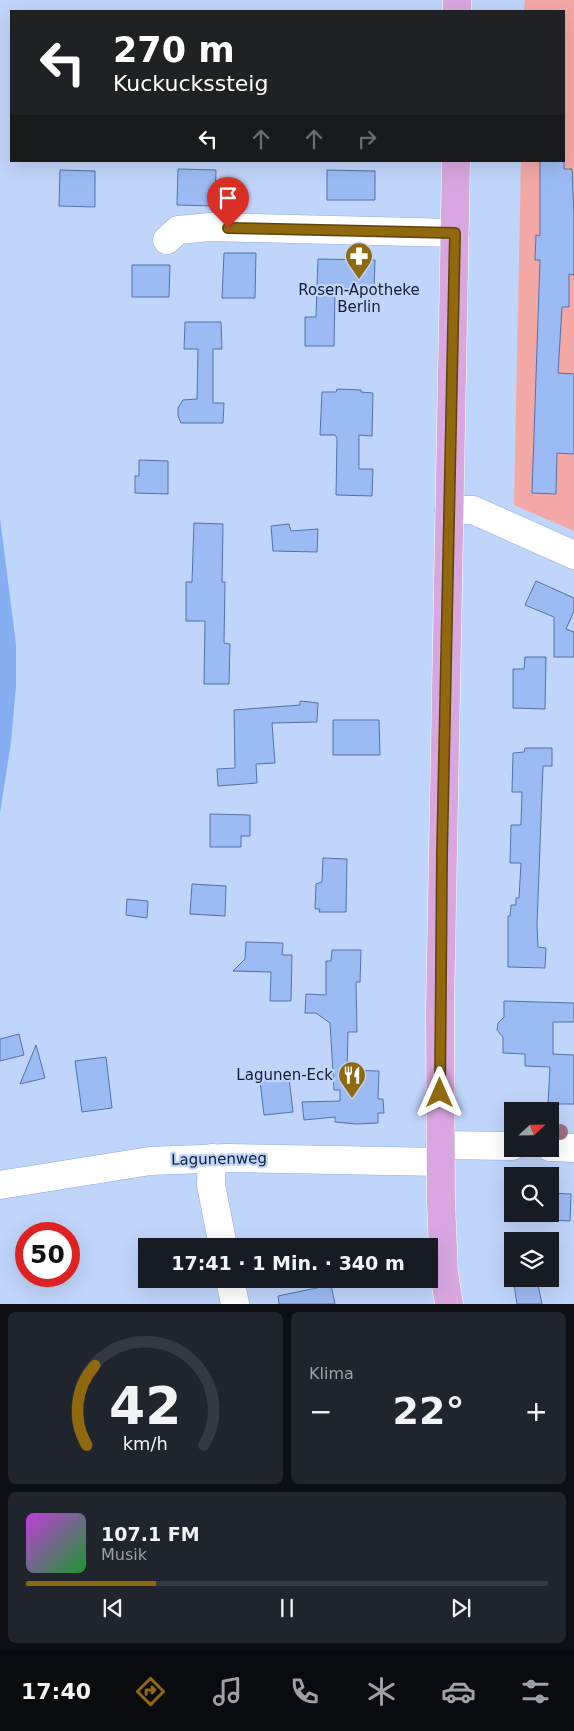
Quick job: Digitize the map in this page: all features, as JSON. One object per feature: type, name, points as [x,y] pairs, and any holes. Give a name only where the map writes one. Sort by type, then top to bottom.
[{"type":"main road","points":[[449,1304],[444,1273],[440,1154],[442,832],[456,162]]},
{"type":"street","points":[[167,240],[178,230],[210,227],[455,233]]},
{"type":"street","points":[[449,510],[474,510],[574,555]]},
{"type":"street","name":"Lagunenweg","points":[[0,1186],[150,1161],[212,1158],[440,1154],[504,1147]]},
{"type":"street","points":[[559,1147],[574,1148]]},
{"type":"street","points":[[212,1158],[211,1186],[221,1238]]},
{"type":"street","points":[[232,1288],[235,1304]]},
{"type":"shaded area","points":[[525,0],[574,0],[574,531],[514,505],[521,162],[565,162],[565,10],[524,10]]},
{"type":"water","points":[[0,518],[16,645],[16,685],[11,742],[0,813]]},
{"type":"building","points":[[540,162],[564,162],[564,169],[572,169],[574,275],[569,274],[569,307],[562,307],[558,373],[574,374],[574,454],[557,453],[556,494],[532,493],[540,260],[535,260],[536,235],[540,236]]},
{"type":"building","points":[[178,169],[216,170],[215,206],[177,205]]},
{"type":"building","points":[[60,170],[95,171],[95,207],[59,206]]},
{"type":"building","points":[[327,170],[375,171],[375,200],[327,200]]},
{"type":"building","points":[[224,253],[256,253],[255,298],[222,298]]},
{"type":"building","points":[[318,259],[375,260],[374,289],[335,288],[334,346],[305,346],[305,317],[316,317]]},
{"type":"building","points":[[132,265],[170,265],[169,297],[132,297]]},
{"type":"building","points":[[185,322],[221,322],[222,349],[213,349],[213,403],[224,403],[223,423],[181,423],[178,416],[178,408],[183,400],[197,399],[198,349],[184,349]]},
{"type":"building","points":[[337,389],[361,390],[361,392],[373,393],[372,436],[359,435],[359,469],[373,469],[372,496],[336,495],[337,438],[335,435],[320,435],[322,392],[336,392]]},
{"type":"building","points":[[139,460],[168,461],[168,494],[135,493],[135,476],[139,476]]},
{"type":"building","points":[[194,523],[223,524],[222,582],[225,582],[224,643],[230,644],[229,684],[204,684],[205,621],[186,621],[186,582],[192,582]]},
{"type":"building","points":[[289,524],[291,531],[318,529],[317,552],[273,551],[271,526]]},
{"type":"building","points":[[536,581],[574,598],[574,611],[566,629],[574,632],[574,657],[554,657],[554,617],[525,605]]},
{"type":"building","points":[[525,657],[546,657],[545,709],[513,708],[513,669],[524,669]]},
{"type":"building","points":[[300,701],[318,703],[317,722],[272,723],[275,763],[256,764],[257,783],[218,786],[217,769],[235,768],[234,710],[300,705]]},
{"type":"building","points":[[333,720],[379,720],[380,755],[333,755]]},
{"type":"building","points":[[525,748],[552,748],[552,766],[543,766],[537,925],[538,947],[546,948],[545,968],[508,967],[508,916],[510,916],[511,905],[516,905],[516,898],[519,898],[521,863],[510,863],[511,825],[521,825],[522,792],[512,792],[513,753],[524,752]]},
{"type":"building","points":[[210,814],[250,815],[250,836],[241,836],[241,847],[210,847]]},
{"type":"building","points":[[323,858],[347,859],[346,912],[319,912],[320,909],[315,909],[316,884],[322,882]]},
{"type":"building","points":[[192,884],[226,886],[225,916],[190,914]]},
{"type":"building","points":[[127,899],[148,901],[147,918],[126,915]]},
{"type":"building","points":[[246,942],[283,943],[282,955],[292,955],[291,1001],[270,1001],[271,972],[233,971],[245,959]]},
{"type":"building","points":[[332,950],[361,950],[360,982],[356,982],[357,1032],[348,1032],[347,1070],[379,1071],[378,1099],[383,1099],[384,1113],[378,1113],[378,1123],[356,1124],[335,1122],[335,1117],[304,1120],[302,1102],[340,1101],[340,1090],[334,1090],[330,1023],[316,1013],[305,1013],[306,994],[326,995],[326,961],[331,961]]},
{"type":"building","points":[[504,1001],[574,1003],[574,1022],[553,1022],[553,1054],[574,1055],[574,1104],[548,1102],[550,1067],[525,1066],[525,1054],[503,1053],[503,1037],[497,1030],[498,1023],[504,1017]]},
{"type":"building","points":[[19,1034],[24,1055],[0,1061],[0,1039]]},
{"type":"building","points":[[36,1045],[45,1078],[20,1084]]},
{"type":"building","points":[[106,1057],[112,1108],[82,1112],[75,1061]]},
{"type":"building","points":[[289,1078],[293,1112],[264,1115],[260,1081]]},
{"type":"building","points":[[559,1193],[571,1194],[570,1221],[559,1220]]},
{"type":"building","points":[[514,1287],[538,1287],[542,1304],[517,1304]]},
{"type":"building","points":[[317,1288],[332,1288],[335,1304],[279,1304],[278,1296]]},
{"type":"place","name":"Rosen-Apotheke Berlin","points":[[359,280]]},
{"type":"place","name":"Lagunen-Eck","points":[[352,1099]]},
{"type":"route","points":[[228,228],[455,233],[442,854],[440,1093]]}]
